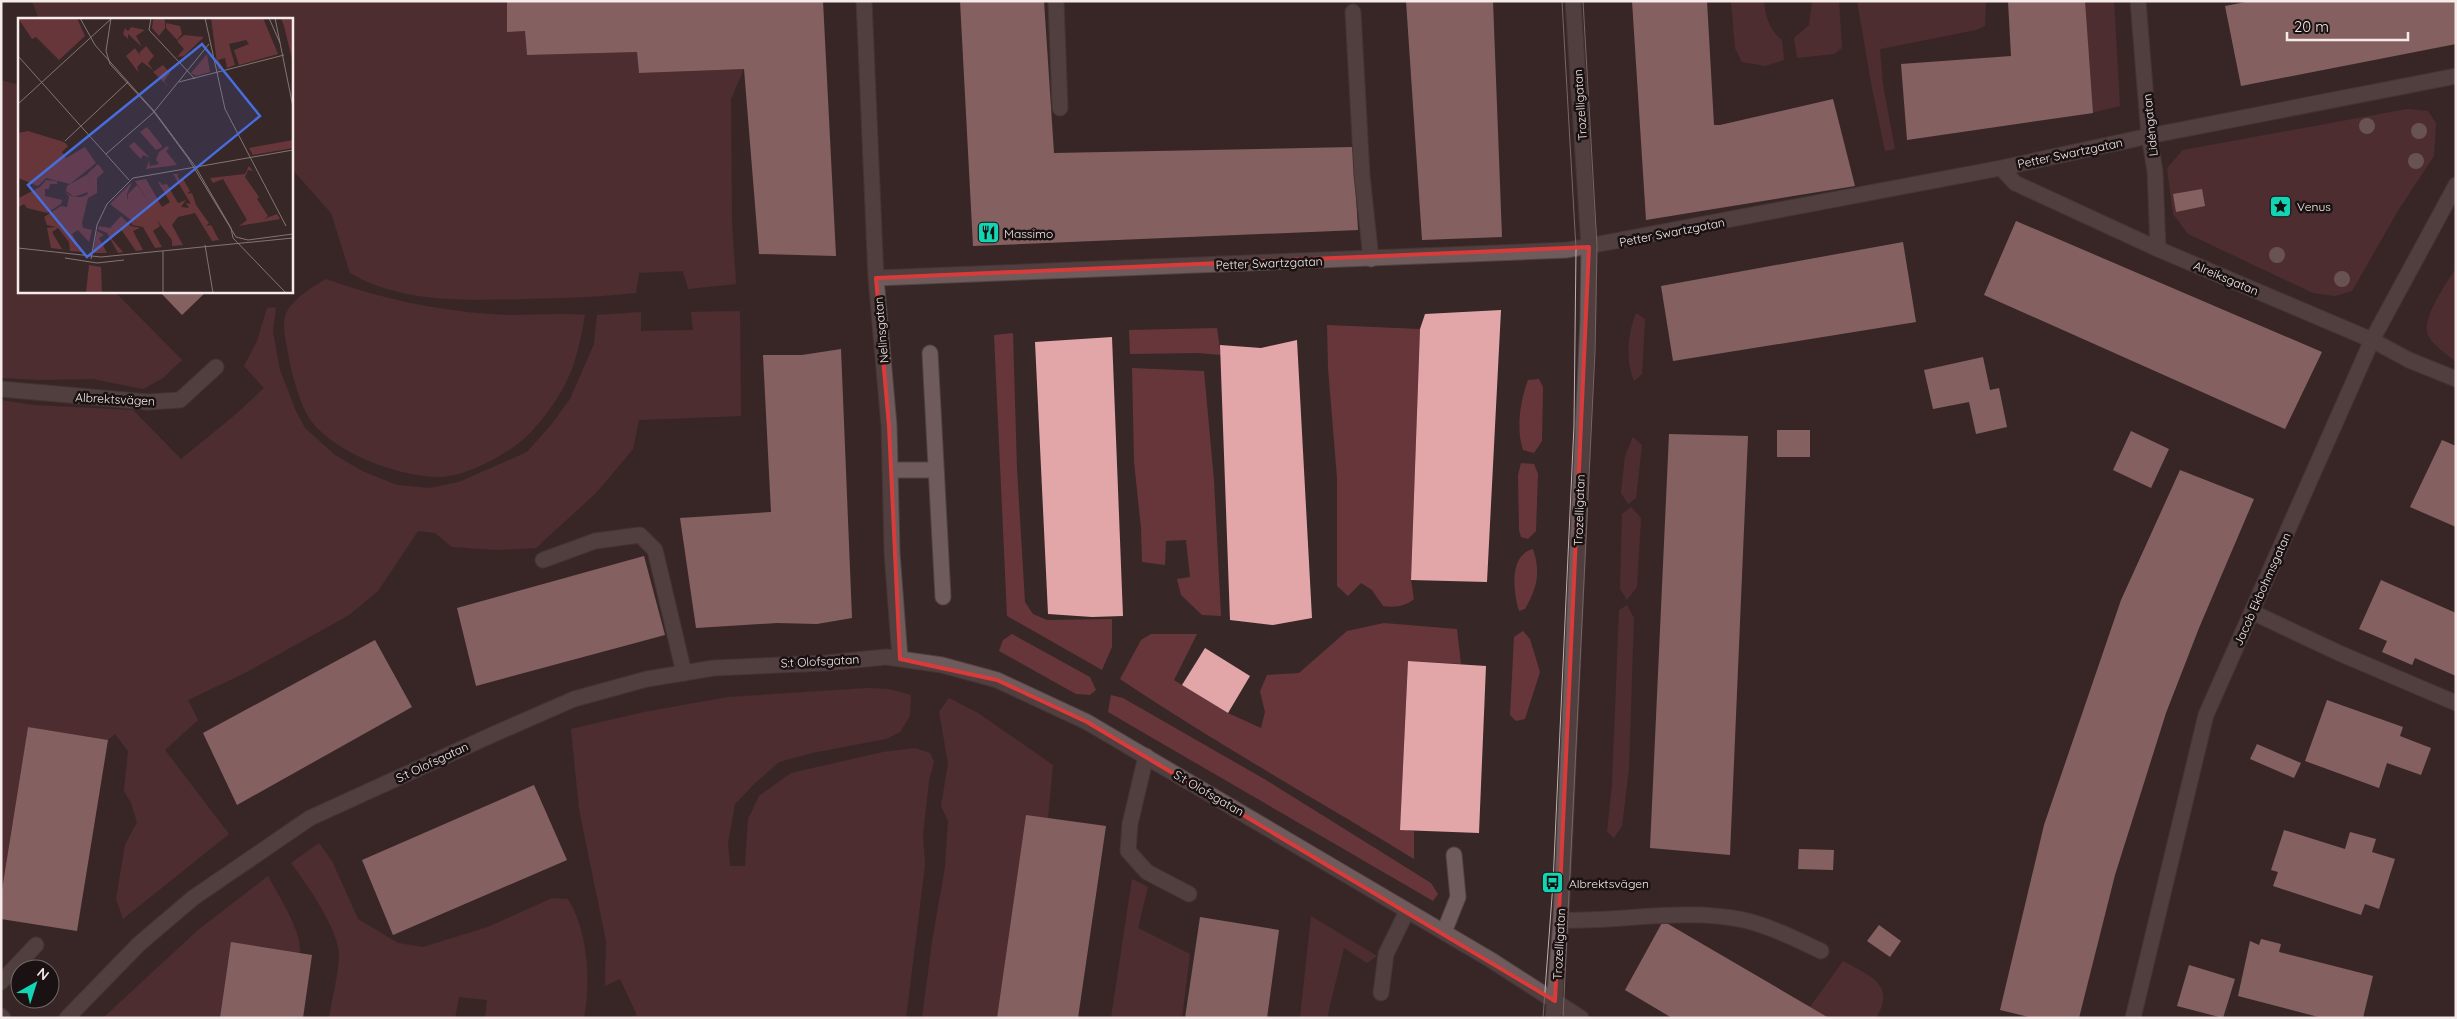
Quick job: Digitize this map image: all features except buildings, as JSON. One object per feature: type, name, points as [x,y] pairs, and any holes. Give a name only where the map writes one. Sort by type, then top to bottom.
[{"type":"street","name":"Nelinsgatan","points":[[864,1],[876,278],[889,426],[892,553],[900,659]]},
{"type":"street","points":[[1056,1],[1060,108]]},
{"type":"street","name":"Trozelligatan","points":[[1553,1018],[1561,920],[1589,247],[1573,1]]},
{"type":"street","name":"Lidéngatan","points":[[2138,1],[2148,136],[2155,171],[2158,249]]},
{"type":"street","points":[[1353,12],[1362,175],[1371,258]]},
{"type":"street","name":"Petter Swartzgatan","points":[[876,278],[1567,250],[2001,168],[2148,136],[2456,76]]},
{"type":"street","name":"Alreiksgatan","points":[[2001,168],[2014,183],[2158,249],[2372,340],[2409,360],[2456,379]]},
{"type":"street","name":"Jacob Ekbohmsgatan","points":[[2133,1018],[2206,715],[2372,340],[2456,185]]},
{"type":"street","points":[[930,353],[943,597]]},
{"type":"street","name":"Albrektsvägen","points":[[1,389],[148,402],[180,400],[216,367]]},
{"type":"street","points":[[890,470],[936,470]]},
{"type":"street","points":[[543,560],[595,541],[640,535],[655,550],[684,673]]},
{"type":"street","points":[[2252,612],[2340,653],[2456,703]]},
{"type":"street","name":"S:t Olofsgatan","points":[[67,1018],[139,944],[180,910],[310,818],[574,699],[647,679],[714,668],[826,663],[886,657],[942,665],[997,680],[1087,722],[1444,932],[1581,1018]]},
{"type":"street","points":[[1146,756],[1130,824],[1128,851],[1148,872],[1189,894]]},
{"type":"street","points":[[1444,932],[1458,897],[1454,855]]},
{"type":"street","points":[[1380,993],[1386,954],[1407,911]]},
{"type":"street","points":[[1561,920],[1683,915],[1742,920],[1778,930],[1821,951]]},
{"type":"street","points":[[1,982],[36,945]]},
{"type":"highlighted area","points":[[1589,247],[1555,1001],[1087,722],[997,680],[900,659],[889,426],[876,278]]},
{"type":"shaded area","points":[[32,1],[507,1],[508,32],[525,31],[527,55],[637,52],[639,73],[744,69],[731,99],[732,222],[736,284],[688,289],[683,271],[639,273],[636,293],[581,297],[481,300],[413,295],[370,283],[350,273],[331,213],[292,169],[292,18],[39,18]]},
{"type":"shaded area","points":[[1731,1],[1764,1],[1769,23],[1782,40],[1784,60],[1765,66],[1742,62],[1735,48]]},
{"type":"shaded area","points":[[1812,1],[1839,1],[1842,48],[1834,54],[1797,58],[1794,38],[1809,25]]},
{"type":"shaded area","points":[[1857,1],[1986,1],[1985,26],[1976,30],[1880,49],[1883,85],[1895,149],[1885,151]]},
{"type":"shaded area","points":[[2082,1],[2114,1],[2120,106],[2087,114]]},
{"type":"shaded area","points":[[1,80],[18,85],[18,292],[115,292],[182,360],[163,378],[143,389],[93,379],[38,380],[1,378]]},
{"type":"shaded area","points":[[2407,109],[2428,111],[2436,123],[2434,156],[2399,209],[2352,291],[2335,296],[2313,293],[2188,234],[2173,214],[2167,168],[2183,150]]},
{"type":"shaded area","points":[[2456,268],[2456,362],[2433,343],[2428,335],[2427,328],[2431,310]]},
{"type":"shaded area","points":[[326,279],[386,297],[448,310],[502,315],[585,315],[571,372],[556,400],[530,433],[512,448],[476,468],[451,476],[440,477],[407,473],[370,462],[337,444],[323,434],[312,422],[304,408],[290,365],[284,329],[286,313],[309,289]]},
{"type":"shaded area","points":[[276,307],[273,332],[280,370],[295,409],[305,428],[335,455],[362,471],[397,485],[430,488],[459,482],[527,452],[551,425],[570,399],[594,344],[597,315],[641,312],[641,331],[693,330],[691,312],[740,311],[741,416],[639,420],[633,449],[597,492],[536,548],[497,550],[452,547],[435,533],[418,531],[378,591],[349,615],[243,674],[188,700],[198,720],[165,750],[229,834],[123,919],[116,899],[125,845],[137,822],[131,803],[124,791],[128,751],[115,734],[108,740],[28,727],[1,896],[1,400],[33,405],[133,410],[181,459],[235,415],[264,388],[244,366],[257,341],[267,308]]},
{"type":"shaded area","points":[[1636,313],[1645,319],[1642,374],[1634,381],[1629,364],[1629,347],[1631,329]]},
{"type":"shaded area","points":[[1327,325],[1420,329],[1411,580],[1414,599],[1400,606],[1383,606],[1372,590],[1361,583],[1348,596],[1337,586],[1337,478],[1328,368]]},
{"type":"shaded area","points":[[1217,328],[1221,355],[1197,353],[1130,354],[1129,330]]},
{"type":"shaded area","points":[[1013,333],[1017,469],[1025,602],[1033,614],[1047,620],[1112,619],[1112,647],[1102,670],[1007,616],[994,335]]},
{"type":"shaded area","points":[[1132,368],[1204,371],[1214,480],[1221,616],[1202,615],[1181,595],[1177,579],[1190,577],[1186,540],[1166,541],[1165,565],[1142,562],[1141,528],[1134,462]]},
{"type":"shaded area","points":[[1539,379],[1543,387],[1542,441],[1534,453],[1523,450],[1519,424],[1528,380]]},
{"type":"shaded area","points":[[1633,437],[1642,445],[1636,498],[1628,504],[1621,493],[1625,456]]},
{"type":"shaded area","points":[[1521,463],[1534,464],[1538,474],[1536,531],[1528,539],[1521,537],[1519,530],[1518,475]]},
{"type":"shaded area","points":[[1631,507],[1641,518],[1637,587],[1627,600],[1620,589],[1622,514]]},
{"type":"shaded area","points":[[1533,549],[1537,566],[1535,587],[1525,609],[1519,611],[1514,584],[1516,566],[1525,553]]},
{"type":"shaded area","points":[[1627,605],[1634,618],[1629,768],[1622,826],[1614,838],[1607,832],[1612,785],[1619,610]]},
{"type":"shaded area","points":[[1384,623],[1457,629],[1461,664],[1408,661],[1400,829],[1414,831],[1414,859],[1229,748],[1120,679],[1141,640],[1151,634],[1197,634],[1174,680],[1228,713],[1261,728],[1265,712],[1260,691],[1267,675],[1299,673],[1347,631]]},
{"type":"shaded area","points":[[1523,631],[1530,639],[1540,672],[1525,719],[1516,721],[1510,715],[1514,637]]},
{"type":"shaded area","points":[[1012,634],[1090,677],[1096,690],[1090,695],[1076,694],[999,651],[1003,640]]},
{"type":"shaded area","points":[[867,688],[889,689],[911,695],[910,716],[900,732],[886,739],[812,753],[779,762],[735,804],[728,843],[730,866],[745,866],[748,819],[759,796],[791,773],[883,752],[915,748],[930,753],[934,762],[929,781],[923,834],[925,865],[906,1018],[628,1018],[637,1015],[620,979],[605,986],[606,941],[579,809],[571,729],[644,712],[728,697]]},
{"type":"shaded area","points":[[1111,695],[1123,698],[1266,780],[1431,883],[1438,894],[1433,901],[1108,712]]},
{"type":"shaded area","points":[[949,698],[978,713],[1053,765],[1048,818],[1026,816],[997,1018],[922,1018],[932,942],[945,867],[948,821],[941,806],[948,763],[939,712]]},
{"type":"shaded area","points":[[319,843],[332,861],[358,919],[398,943],[423,947],[488,927],[552,898],[568,899],[575,912],[584,941],[587,988],[584,1018],[485,1018],[487,1000],[459,997],[455,1018],[329,1018],[339,957],[338,947],[329,922],[291,863]]},
{"type":"shaded area","points":[[268,876],[294,924],[300,945],[300,954],[220,1018],[103,1018],[198,930]]},
{"type":"shaded area","points":[[1132,879],[1148,887],[1138,928],[1190,954],[1182,1018],[1111,1018]]},
{"type":"shaded area","points":[[1311,916],[1377,956],[1367,963],[1344,948],[1327,1018],[1300,1018]]},
{"type":"shaded area","points":[[1843,961],[1877,982],[1883,997],[1882,1006],[1876,1018],[1829,1018],[1810,1007]]},
{"type":"tram line","points":[[1543,1018],[1553,883],[1574,425],[1576,249],[1562,1]]},
{"type":"tram line","points":[[1563,1018],[1595,351],[1597,246],[1583,1]]},
{"type":"place","name":"Venus","points":[[2281,206]]},
{"type":"place","name":"Massimo","points":[[988,233]]},
{"type":"place","name":"Albrektsvägen","points":[[1553,883]]}]
